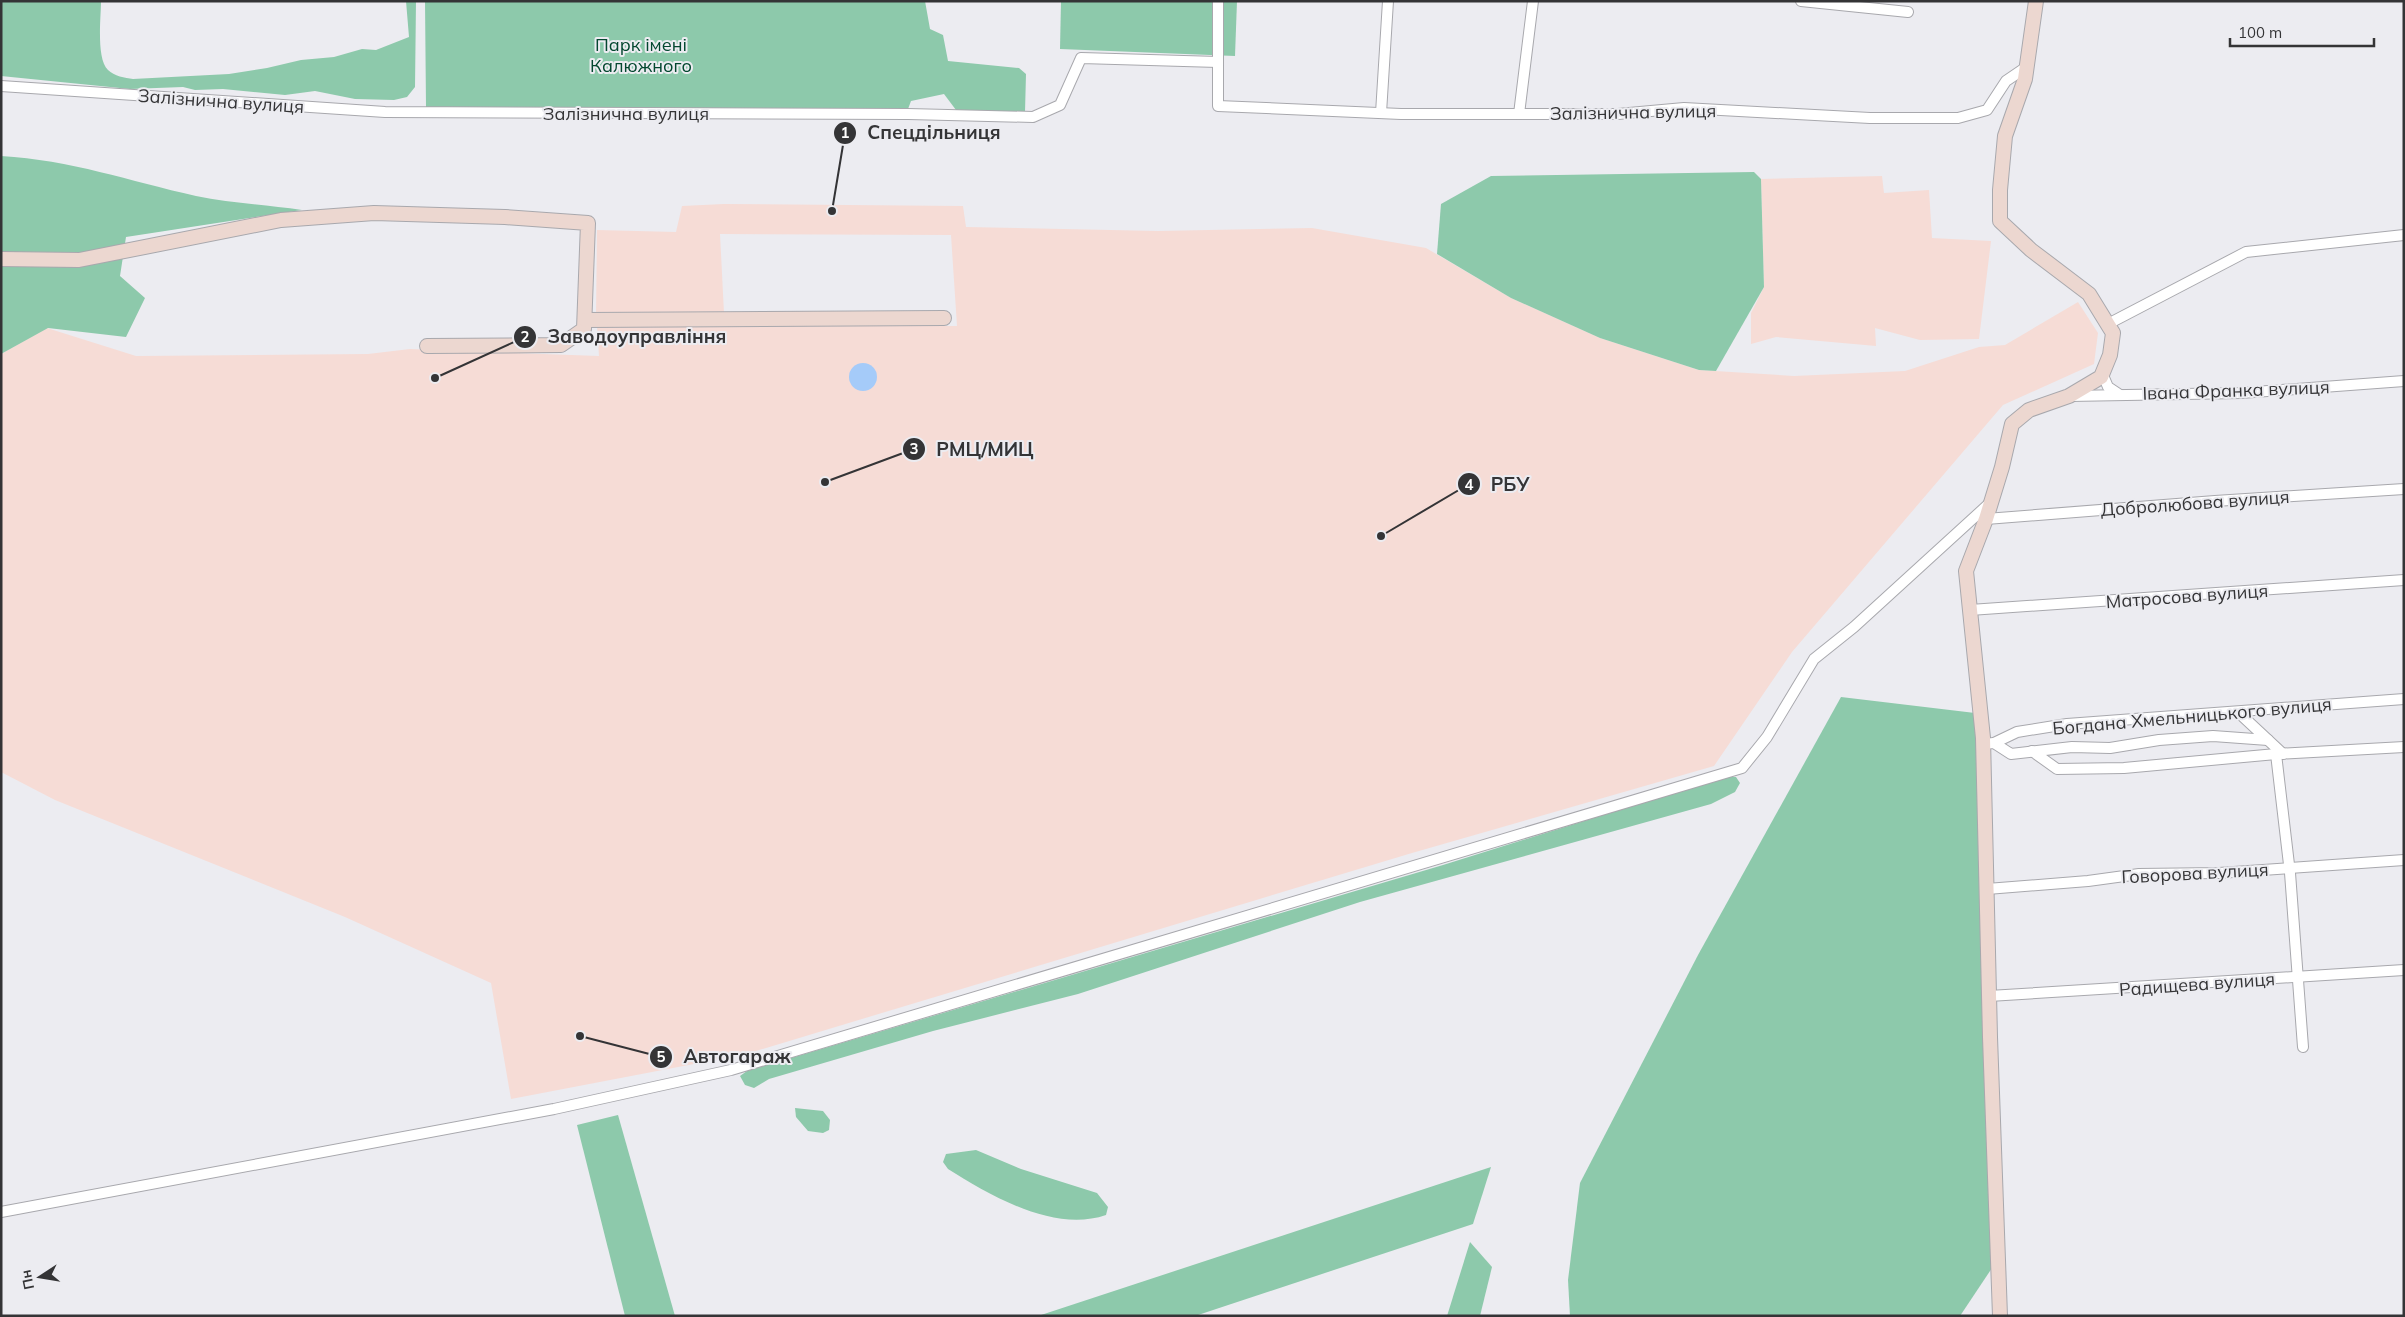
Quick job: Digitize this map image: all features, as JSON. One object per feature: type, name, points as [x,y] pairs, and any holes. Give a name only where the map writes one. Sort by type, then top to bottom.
[{"type":"street","points":[[1218,1],[1218,62]]},
{"type":"street","points":[[1381,113],[1388,1]]},
{"type":"street","points":[[1519,114],[1532,1]]},
{"type":"street","points":[[1801,1],[1908,12]]},
{"type":"street","points":[[2000,1316],[1989,996],[1987,889],[1989,744],[1966,571],[1992,502],[2012,424],[2029,410],[2069,396],[2101,377],[2110,355],[2113,333],[2089,294],[2031,250],[2000,220],[2004,136],[2025,79],[2036,1]]},
{"type":"street","name":"Залізнична вулиця","points":[[1,86],[385,112],[908,114],[1033,117],[1060,105],[1081,58],[1218,62],[1218,106],[1381,113],[1519,114],[1618,114],[1684,108],[1870,118],[1958,118],[1987,110],[2006,81],[2028,66]]},
{"type":"street","points":[[1,260],[80,260],[281,220],[374,213],[504,216],[588,223],[586,320],[584,329],[562,345],[427,346]]},
{"type":"street","points":[[2108,324],[2246,252],[2404,235]]},
{"type":"street","points":[[586,320],[944,318]]},
{"type":"street","points":[[2102,373],[2108,386],[2120,395]]},
{"type":"street","name":"Івана Франка вулиця","points":[[2069,396],[2103,397],[2120,395],[2241,393],[2404,381]]},
{"type":"street","name":"Добролюбова вулиця","points":[[1986,519],[2215,500],[2404,489]]},
{"type":"street","points":[[1,1212],[554,1109],[732,1070],[1742,768],[1767,737],[1814,659],[1854,627],[1992,502]]},
{"type":"street","name":"Матросова вулиця","points":[[1970,610],[2404,580]]},
{"type":"street","name":"Богдана Хмельницького вулиця","points":[[1989,744],[2017,732],[2067,724],[2404,699]]},
{"type":"street","points":[[2238,712],[2280,754],[2303,1047]]},
{"type":"street","points":[[1989,744],[2010,754],[2072,747],[2110,748],[2159,740],[2213,736],[2268,740]]},
{"type":"street","name":"Богдана Хмельницького вулиця","points":[[2032,751],[2057,769],[2124,768],[2280,754],[2404,747]]},
{"type":"street","name":"Говорова вулиця","points":[[1987,889],[2088,881],[2139,874],[2219,873],[2404,860]]},
{"type":"street","name":"Радищева вулиця","points":[[1989,996],[2404,970]]},
{"type":"shaded area","points":[[1882,176],[1884,193],[1929,190],[1932,238],[1991,241],[1979,339],[1920,340],[1875,328],[1876,346],[1776,337],[1751,344],[1751,313],[1764,287],[1761,179]]},
{"type":"shaded area","points":[[724,204],[963,206],[966,227],[1158,231],[1312,228],[1426,248],[1511,298],[1600,338],[1699,370],[1794,376],[1905,371],[1979,347],[2005,345],[2078,302],[2098,333],[2094,364],[2003,405],[1792,652],[1714,766],[1412,853],[746,1054],[511,1099],[491,983],[345,917],[55,800],[1,772],[1,354],[47,328],[136,356],[368,354],[410,349],[599,356],[597,326],[957,326],[951,235],[720,234],[724,313],[596,317],[597,230],[676,232],[682,206]]},
{"type":"green space","points":[[1,1],[101,1],[100,27],[104,64],[113,74],[133,79],[229,74],[301,60],[334,57],[362,49],[376,50],[409,37],[406,1],[416,1],[415,87],[407,97],[394,100],[355,99],[315,91],[285,95],[223,89],[195,90],[183,87],[130,89],[1,76]]},
{"type":"green space","name":"Парк імені Калюжного","points":[[425,1],[925,1],[930,29],[943,35],[948,61],[1019,68],[1026,74],[1025,112],[956,110],[944,94],[911,101],[908,109],[426,107]]},
{"type":"green space","points":[[1061,1],[1237,1],[1235,56],[1060,49]]},
{"type":"green space","points":[[1,156],[76,166],[196,196],[302,210],[126,237],[120,276],[145,298],[126,337],[48,328],[1,354]]},
{"type":"green space","points":[[1754,172],[1761,179],[1764,287],[1716,371],[1699,370],[1600,338],[1511,298],[1437,254],[1441,204],[1491,176]]},
{"type":"green space","points":[[1841,697],[1975,713],[1983,738],[1992,1268],[1960,1316],[1570,1316],[1568,1280],[1580,1183],[1698,955]]},
{"type":"green space","points":[[1725,777],[1736,777],[1740,783],[1735,792],[1711,804],[1360,902],[1078,994],[933,1031],[769,1079],[754,1088],[745,1085],[740,1076],[747,1071],[1443,865]]},
{"type":"green space","points":[[795,1108],[823,1111],[830,1120],[829,1130],[823,1133],[808,1131],[796,1117]]},
{"type":"green space","points":[[618,1115],[675,1316],[625,1316],[577,1125]]},
{"type":"green space","points":[[976,1150],[1021,1169],[1097,1193],[1108,1207],[1106,1215],[1086,1219],[1065,1219],[1024,1209],[965,1179],[948,1169],[943,1162],[946,1154]]},
{"type":"green space","points":[[1491,1167],[1473,1224],[1195,1316],[1038,1316]]},
{"type":"green space","points":[[1470,1242],[1492,1267],[1480,1316],[1447,1316]]},
{"type":"water","points":[[863,363],[873,367],[877,377],[873,387],[863,391],[853,387],[849,377],[853,367]]},
{"type":"place","name":"Спецдільниця","points":[[832,211]]},
{"type":"place","name":"Заводоуправління","points":[[435,378]]},
{"type":"place","name":"РМЦ/МИЦ","points":[[825,482]]},
{"type":"place","name":"РБУ","points":[[1381,536]]},
{"type":"place","name":"Автогараж","points":[[580,1036]]}]
